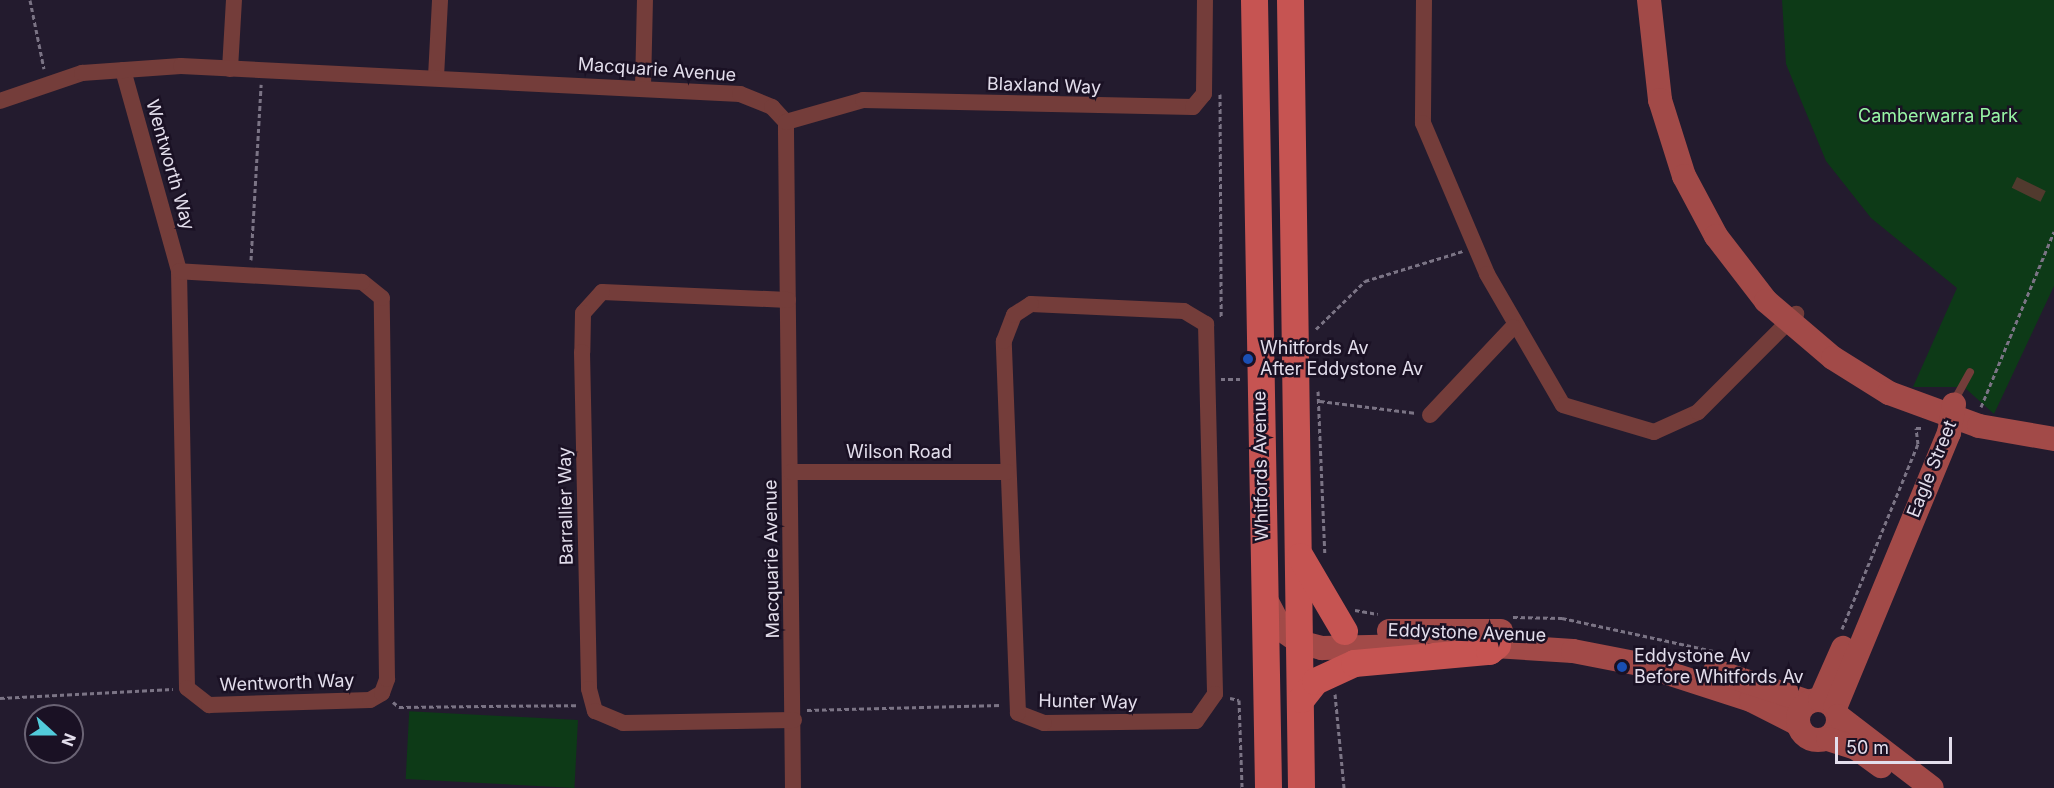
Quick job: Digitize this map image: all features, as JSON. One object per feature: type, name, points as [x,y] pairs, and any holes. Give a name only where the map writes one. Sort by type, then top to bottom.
[{"type":"main road","name":"Whitfords Avenue","points":[[1254,0],[1262,590],[1268,788]]},
{"type":"main road","name":"Whitfords Avenue","points":[[1290,0],[1301,788]]},
{"type":"main road","points":[[1649,0],[1660,100],[1684,176],[1716,236],[1793,318],[1862,361],[1949,411],[2054,440]]},
{"type":"main road","points":[[1662,0],[1669,69],[1695,166],[1735,238],[1793,318]]},
{"type":"main road","points":[[1949,411],[2054,423]]},
{"type":"main road","name":"Eagle Street","points":[[1826,707],[1949,411]]},
{"type":"main road","points":[[1297,550],[1344,631]]},
{"type":"main road","points":[[1262,590],[1269,612],[1298,640]]},
{"type":"main road","name":"Eddystone Avenue","points":[[1266,663],[1298,640],[1344,631],[1489,630],[1576,639],[1698,667],[1826,707],[1932,788]]},
{"type":"main road","name":"Eddystone Avenue","points":[[1298,640],[1322,648],[1497,645],[1640,664],[1741,697],[1798,724],[1809,739],[1828,739]]},
{"type":"main road","points":[[1301,699],[1315,681],[1354,663],[1489,651],[1497,645]]},
{"type":"main road","points":[[1798,724],[1826,707],[1837,729],[1828,739],[1856,748],[1908,788]]},
{"type":"street","points":[[230,69],[234,0]]},
{"type":"street","points":[[436,77],[440,0]]},
{"type":"street","points":[[643,87],[645,0]]},
{"type":"street","name":"Blaxland Way","points":[[786,122],[863,100],[1192,107],[1204,94],[1205,0]]},
{"type":"street","points":[[1424,0],[1423,123],[1476,248],[1513,327],[1563,405],[1654,432],[1698,412],[1793,318]]},
{"type":"street","name":"Macquarie Avenue","points":[[0,101],[47,82],[123,70],[230,69],[643,87],[740,94],[765,103],[786,122],[793,788]]},
{"type":"street","name":"Wentworth Way","points":[[123,70],[179,271],[187,688],[209,705],[370,700],[382,693]]},
{"type":"street","points":[[179,271],[250,273],[362,282],[382,298],[387,679],[382,693]]},
{"type":"street","name":"Barrallier Way","points":[[593,705],[584,313],[602,292],[615,291],[788,300]]},
{"type":"street","name":"Hunter Way","points":[[1030,304],[1184,311],[1206,324],[1215,665],[1215,694],[1208,711],[1196,721],[1044,723],[1032,722],[1015,705],[1004,341],[1014,315],[1030,304]]},
{"type":"street","points":[[1430,415],[1513,327]]},
{"type":"street","name":"Wilson Road","points":[[791,472],[1007,472]]},
{"type":"street","points":[[593,705],[605,718],[623,723],[794,715]]},
{"type":"lane","points":[[1949,411],[1970,372]]},
{"type":"path","points":[[30,0],[47,82]]},
{"type":"path","points":[[250,273],[261,71]]},
{"type":"path","points":[[1218,80],[1224,128],[1221,331]]},
{"type":"path","points":[[1984,397],[2054,232]]},
{"type":"path","points":[[1308,336],[1365,281],[1476,248]]},
{"type":"path","points":[[1220,379],[1221,367]]},
{"type":"path","points":[[1325,563],[1320,401],[1430,415]]},
{"type":"path","points":[[1838,640],[1918,444],[1916,428]]},
{"type":"path","points":[[1338,686],[1344,788]]},
{"type":"path","points":[[0,698],[187,688]]},
{"type":"path","points":[[382,693],[399,707],[593,705]]},
{"type":"path","points":[[794,715],[1015,705]]},
{"type":"green space","name":"Camberwarra Park","points":[[1782,0],[2054,0],[2054,286],[1994,414],[1964,387],[1913,387],[1957,288],[1871,218],[1826,161],[1786,64]]},
{"type":"green space","points":[[409,711],[578,720],[574,788],[406,779]]},
{"type":"building","points":[[2017,177],[2046,191],[2041,202],[2012,188]]},
{"type":"place","name":"Whitfords Av After Eddystone Av","points":[[1248,359]]},
{"type":"place","name":"Eddystone Av Before Whitfords Av","points":[[1622,667]]}]
